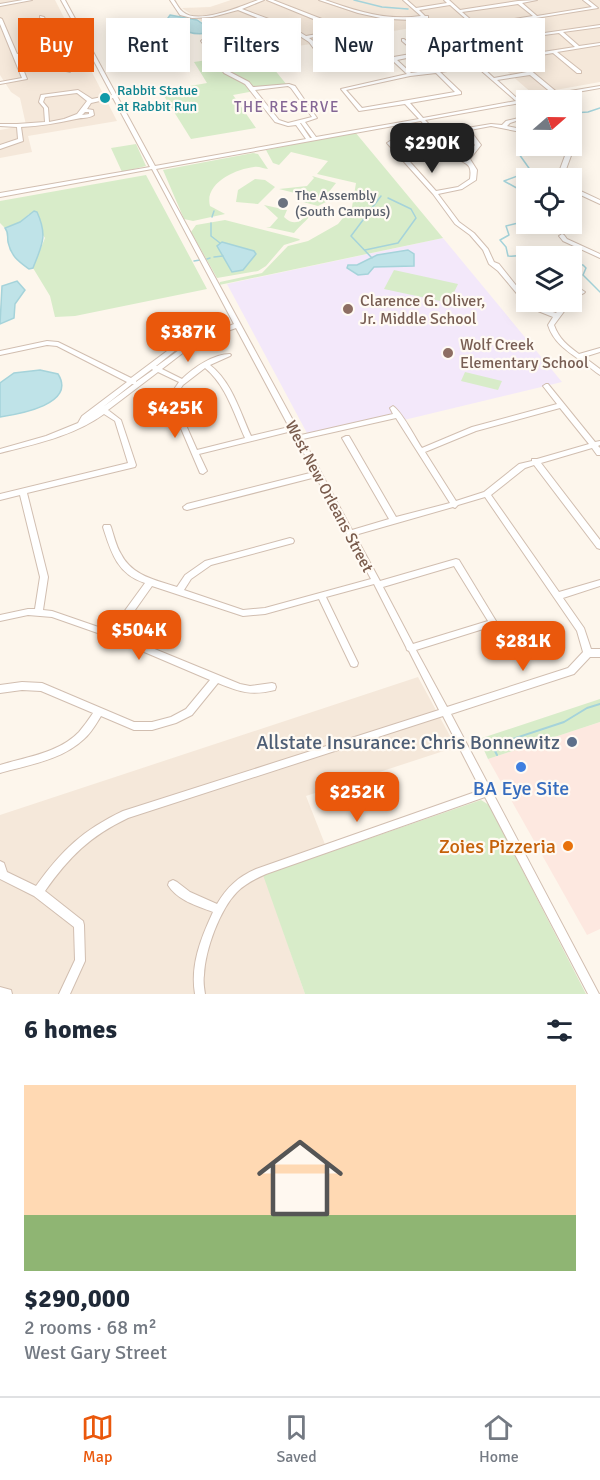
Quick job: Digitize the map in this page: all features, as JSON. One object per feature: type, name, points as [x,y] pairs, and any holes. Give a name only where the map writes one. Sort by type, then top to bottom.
[{"type":"street","points":[[0,5],[31,0]]},
{"type":"street","name":"West New Orleans Street","points":[[63,0],[73,18]]},
{"type":"street","points":[[172,0],[184,15],[210,16],[262,0]]},
{"type":"street","points":[[269,0],[315,18]]},
{"type":"street","points":[[321,0],[360,13],[387,18]]},
{"type":"street","points":[[329,3],[336,0]]},
{"type":"street","points":[[405,0],[426,18]]},
{"type":"street","points":[[446,0],[467,18]]},
{"type":"street","points":[[459,11],[535,0]]},
{"type":"street","points":[[585,0],[598,10]]},
{"type":"street","points":[[518,2],[536,17]]},
{"type":"street","points":[[417,9],[451,4]]},
{"type":"street","points":[[237,8],[258,18]]},
{"type":"street","points":[[529,18],[598,10]]},
{"type":"street","points":[[0,21],[25,79],[0,83]]},
{"type":"street","points":[[545,34],[600,26]]},
{"type":"street","points":[[559,32],[579,48]]},
{"type":"street","points":[[301,35],[313,45]]},
{"type":"street","points":[[305,37],[313,36]]},
{"type":"street","points":[[0,39],[8,38]]},
{"type":"street","points":[[551,90],[513,58],[600,44]]},
{"type":"street","points":[[592,46],[600,51]]},
{"type":"street","points":[[553,51],[579,72]]},
{"type":"street","name":"West New Orleans Street","points":[[94,56],[594,994]]},
{"type":"street","points":[[394,59],[406,56]]},
{"type":"street","points":[[394,59],[410,75]]},
{"type":"street","points":[[226,72],[247,82],[252,89],[281,124],[300,123],[315,118],[293,87],[279,84],[252,89]]},
{"type":"street","points":[[438,73],[459,93],[361,110],[343,89],[410,75],[443,72]]},
{"type":"street","points":[[486,72],[516,99]]},
{"type":"street","points":[[494,79],[531,73]]},
{"type":"street","points":[[582,90],[600,87]]},
{"type":"street","points":[[47,122],[46,108],[42,102],[43,96],[78,91],[88,104],[92,115],[77,116]]},
{"type":"street","points":[[0,125],[19,127],[64,121],[77,116],[88,104],[115,96]]},
{"type":"street","points":[[406,102],[433,136]]},
{"type":"street","points":[[0,195],[516,103]]},
{"type":"street","points":[[504,126],[516,120]]},
{"type":"street","points":[[300,123],[312,139]]},
{"type":"street","points":[[516,128],[504,126],[467,129],[390,143],[435,193],[460,226],[472,234],[486,250],[491,263],[516,288]]},
{"type":"street","points":[[0,147],[18,142],[22,138],[19,127]]},
{"type":"street","points":[[435,193],[460,188],[473,180],[474,170],[467,159],[478,145],[478,141],[467,129]]},
{"type":"street","points":[[582,194],[597,201],[600,194]]},
{"type":"street","points":[[562,236],[565,240],[600,256]]},
{"type":"street","points":[[546,312],[557,316]]},
{"type":"street","points":[[560,312],[551,325],[554,333],[564,345],[600,373]]},
{"type":"street","points":[[0,451],[48,438],[88,422],[156,366],[202,334],[238,325]]},
{"type":"street","points":[[0,353],[47,343],[58,344],[134,383]]},
{"type":"street","points":[[579,356],[600,350]]},
{"type":"street","points":[[203,471],[171,398],[174,391],[186,380],[206,365],[228,355]]},
{"type":"street","points":[[206,365],[218,375],[249,439]]},
{"type":"street","points":[[156,366],[186,380]]},
{"type":"street","points":[[546,386],[597,444],[600,453]]},
{"type":"street","points":[[421,451],[474,429],[562,405]]},
{"type":"street","points":[[0,497],[132,465],[118,420],[102,409]]},
{"type":"street","points":[[299,438],[395,411],[455,505]]},
{"type":"street","points":[[195,453],[294,428]]},
{"type":"street","points":[[346,438],[394,521]]},
{"type":"street","points":[[350,533],[455,505],[487,494],[512,472],[535,461],[597,444]]},
{"type":"street","points":[[535,461],[600,546]]},
{"type":"street","points":[[187,507],[318,474]]},
{"type":"street","points":[[22,492],[44,577],[39,612]]},
{"type":"street","points":[[487,494],[585,638],[588,653]]},
{"type":"street","points":[[107,527],[120,563],[138,578],[243,613],[265,611],[456,562],[493,623],[410,648]]},
{"type":"street","points":[[178,592],[188,577],[208,563],[290,541]]},
{"type":"street","points":[[112,635],[150,582]]},
{"type":"street","points":[[558,596],[600,583]]},
{"type":"street","points":[[322,597],[354,663]]},
{"type":"street","points":[[0,618],[39,612],[112,635],[216,679],[250,690],[273,687]]},
{"type":"street","points":[[38,892],[71,848],[110,821],[571,670],[588,653],[600,654]]},
{"type":"street","points":[[0,689],[22,686],[42,687],[134,726],[152,726],[173,720],[189,712],[216,679]]},
{"type":"street","points":[[0,769],[67,747],[81,736],[99,711]]},
{"type":"street","points":[[200,994],[198,977],[201,961],[219,910],[228,895],[240,883],[264,870],[487,792]]},
{"type":"street","points":[[0,866],[3,875],[38,892],[79,925],[80,961],[64,994]]},
{"type":"street","points":[[173,885],[186,896],[219,910]]},
{"type":"street","points":[[0,992],[7,994]]},
{"type":"shaded area","points":[[0,0],[55,0],[64,18],[18,18],[18,72],[92,72],[117,121],[28,136],[32,152],[0,158],[0,130],[26,125],[20,98],[11,92],[0,75]]},
{"type":"shaded area","points":[[231,0],[600,0],[600,82],[555,90],[528,90],[508,72],[545,72],[545,18],[406,18],[406,29],[394,31],[394,18],[313,18],[313,44],[301,46],[301,18],[202,18],[202,22],[182,8],[210,7]]},
{"type":"shaded area","points":[[443,238],[562,382],[404,420],[399,413],[308,435],[227,284]]},
{"type":"shaded area","points":[[418,677],[456,747],[306,796],[328,852],[264,875],[305,994],[0,994],[0,815]]},
{"type":"shaded area","points":[[600,722],[600,929],[587,935],[488,759]]},
{"type":"green space","points":[[202,61],[202,72],[276,72],[287,85],[233,95],[256,128],[191,139],[161,91],[207,83],[194,62]]},
{"type":"green space","points":[[355,132],[443,238],[219,285],[220,282],[262,273],[288,246],[308,241],[338,224],[352,207],[356,183],[317,174],[328,161],[291,152],[279,165],[273,163],[266,150]]},
{"type":"green space","points":[[136,144],[146,166],[122,172],[111,148]]},
{"type":"green space","points":[[253,153],[258,154],[268,169],[247,168],[231,174],[212,190],[209,198],[210,206],[225,214],[193,221],[184,219],[163,170]]},
{"type":"green space","points":[[146,175],[207,289],[75,316],[55,317],[50,296],[33,268],[45,238],[29,214],[20,222],[5,228],[0,223],[0,201]]},
{"type":"green space","points":[[312,176],[336,183],[328,193],[328,201],[318,206],[303,202],[307,196],[279,189],[307,186],[314,178]]},
{"type":"green space","points":[[255,179],[265,180],[275,187],[258,204],[236,202],[238,190]]},
{"type":"green space","points":[[264,205],[287,210],[284,217],[293,222],[300,221],[315,210],[294,233],[266,227],[270,227],[278,218]]},
{"type":"green space","points":[[225,220],[300,240],[284,245],[266,266],[258,271],[217,278],[191,232],[196,225]]},
{"type":"green space","points":[[394,270],[458,284],[449,303],[384,289]]},
{"type":"green space","points":[[465,372],[502,381],[498,390],[461,381]]},
{"type":"green space","points":[[600,699],[600,722],[488,759],[479,739]]},
{"type":"green space","points":[[481,800],[489,805],[586,994],[305,994],[263,875]]},
{"type":"water","points":[[170,15],[186,18],[168,18]]},
{"type":"water","points":[[190,19],[202,23],[202,34],[190,32]]},
{"type":"water","points":[[34,211],[37,212],[43,234],[33,268],[29,269],[13,255],[5,228],[20,222]]},
{"type":"water","points":[[222,242],[254,251],[256,254],[243,270],[232,272],[217,246]]},
{"type":"water","points":[[408,250],[414,254],[414,266],[374,267],[368,274],[358,275],[347,268],[348,265],[357,265],[377,255]]},
{"type":"water","points":[[17,281],[25,290],[15,304],[14,318],[0,324],[2,286]]},
{"type":"water","points":[[40,370],[58,374],[62,384],[60,393],[44,406],[0,417],[0,383],[14,373]]},
{"type":"waterway","points":[[354,0],[382,7],[408,9]]},
{"type":"waterway","points":[[582,112],[600,108]]},
{"type":"waterway","points":[[520,156],[529,168]]},
{"type":"waterway","points":[[516,177],[504,181],[516,188]]},
{"type":"waterway","points":[[372,258],[351,236],[381,196]]},
{"type":"waterway","points":[[365,250],[398,243],[416,218],[411,209],[388,198]]},
{"type":"waterway","points":[[212,217],[214,211]]},
{"type":"waterway","points":[[211,223],[211,236],[220,243]]},
{"type":"waterway","points":[[516,224],[506,226],[509,235],[500,240],[506,247],[508,256],[516,256]]},
{"type":"waterway","points":[[214,257],[223,256]]},
{"type":"waterway","points":[[194,261],[200,260]]},
{"type":"waterway","points":[[582,265],[586,268],[583,275],[600,292]]},
{"type":"waterway","points":[[485,748],[564,722],[587,708],[600,704]]},
{"type":"waterway","points":[[493,747],[497,755]]},
{"type":"place","name":"Rabbit Statue at Rabbit Run","points":[[105,98]]},
{"type":"place","name":"The Assembly (South Campus)","points":[[283,203]]},
{"type":"place","name":"Clarence G. Oliver, Jr. Middle School","points":[[348,309]]},
{"type":"place","name":"Wolf Creek Elementary School","points":[[448,353]]},
{"type":"place","name":"Allstate Insurance: Chris Bonnewitz","points":[[572,742]]},
{"type":"place","name":"BA Eye Site","points":[[521,767]]},
{"type":"place","name":"Zoies Pizzeria","points":[[568,846]]},
{"type":"district","name":"THE RESERVE","points":[[287,107]]}]
